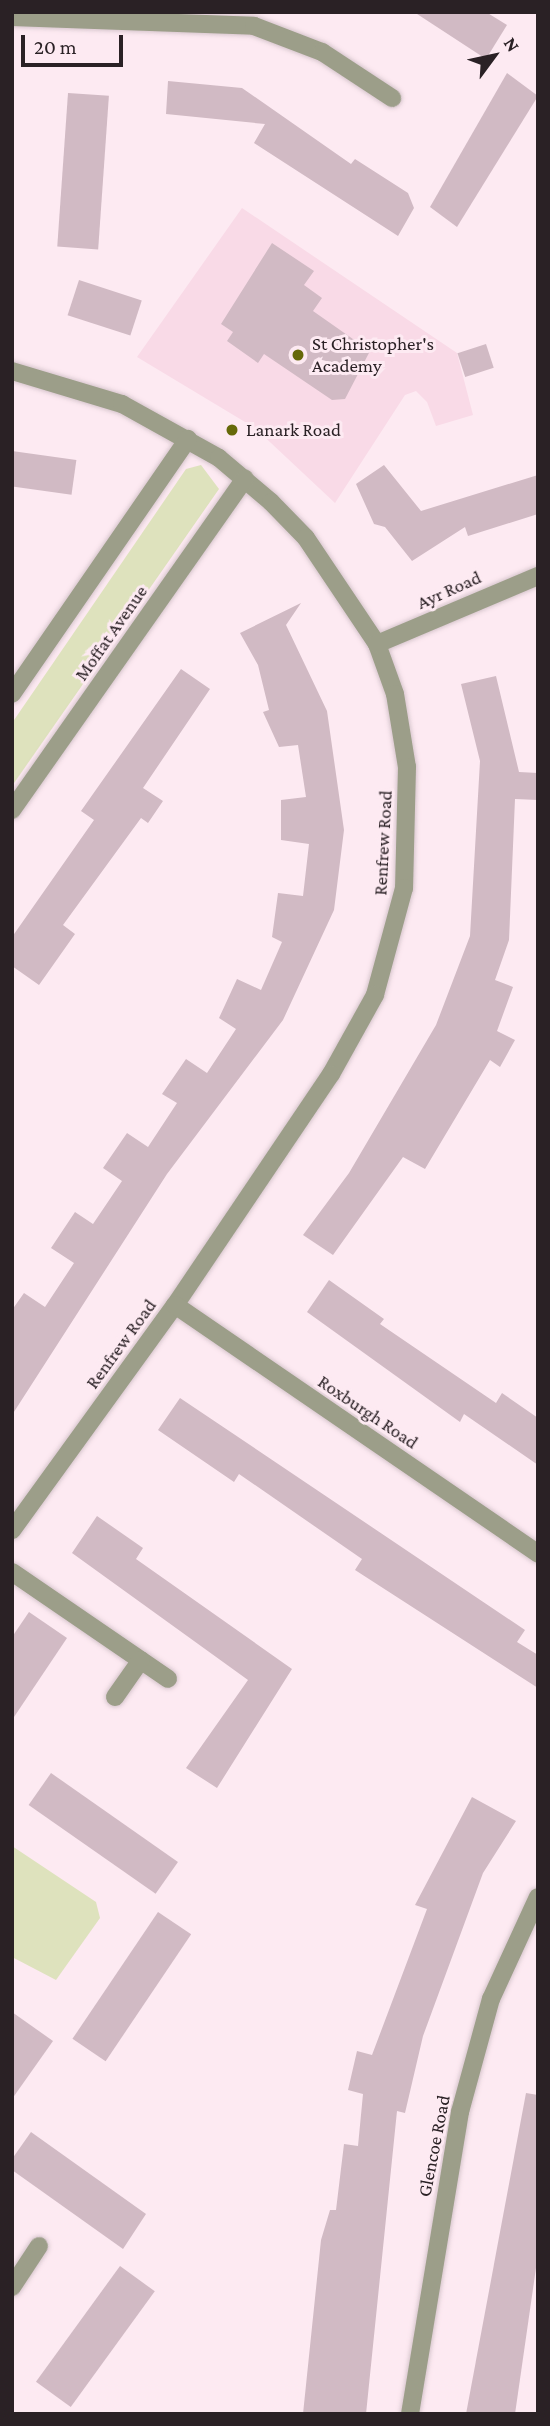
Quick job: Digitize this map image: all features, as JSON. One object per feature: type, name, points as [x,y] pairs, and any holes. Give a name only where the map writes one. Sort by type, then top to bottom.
[{"type":"street","points":[[12,17],[254,26],[322,52],[392,98]]},
{"type":"street","name":"Renfrew Road","points":[[12,371],[122,404],[188,439],[245,479],[306,538],[377,644],[395,694],[407,767],[404,888],[395,938],[375,995],[331,1073],[175,1305],[12,1530]]},
{"type":"street","points":[[12,694],[188,439]]},
{"type":"street","name":"Moffat Avenue","points":[[12,810],[245,479]]},
{"type":"street","name":"Ayr Road","points":[[377,644],[538,576]]},
{"type":"street","name":"Roxburgh Road","points":[[175,1305],[538,1554]]},
{"type":"street","points":[[12,1572],[168,1679]]},
{"type":"street","points":[[114,1697],[141,1660]]},
{"type":"street","name":"Glencoe Road","points":[[410,2414],[460,2112],[491,1999],[538,1897]]},
{"type":"street","points":[[12,2287],[39,2246]]},
{"type":"shaded area","name":"St Christopher's Academy","points":[[242,208],[457,353],[473,415],[436,426],[427,402],[416,391],[405,395],[335,503],[255,428],[137,357]]},
{"type":"green space","points":[[201,465],[219,489],[12,786],[12,723],[186,469]]},
{"type":"green space","points":[[12,1846],[96,1902],[100,1918],[56,1980],[12,1957]]},
{"type":"building","points":[[414,12],[486,12],[507,25],[486,59]]},
{"type":"building","points":[[507,73],[538,96],[457,227],[430,207]]},
{"type":"building","points":[[168,81],[242,88],[351,164],[355,159],[408,193],[414,208],[398,236],[254,143],[265,124],[166,114]]},
{"type":"building","points":[[68,93],[109,96],[98,249],[57,247]]},
{"type":"building","points":[[272,243],[314,271],[304,285],[322,298],[313,311],[370,351],[345,399],[332,400],[264,354],[258,363],[227,341],[233,332],[221,324]]},
{"type":"building","points":[[79,280],[142,300],[130,336],[68,315]]},
{"type":"building","points":[[486,344],[494,368],[465,377],[457,353]]},
{"type":"building","points":[[12,451],[76,460],[71,495],[12,486]]},
{"type":"building","points":[[384,465],[421,511],[538,475],[538,514],[468,536],[465,527],[412,561],[385,527],[374,524],[356,484]]},
{"type":"building","points":[[301,603],[286,625],[327,711],[344,830],[334,910],[283,1020],[167,1174],[12,1415],[12,1310],[24,1293],[45,1307],[74,1263],[51,1248],[75,1212],[93,1224],[122,1181],[103,1168],[127,1133],[148,1147],[177,1103],[162,1094],[186,1059],[207,1073],[236,1029],[219,1018],[237,979],[261,990],[282,942],[272,937],[278,893],[303,896],[309,844],[281,840],[281,800],[306,797],[298,745],[279,747],[263,712],[269,710],[258,665],[240,633]]},
{"type":"building","points":[[181,669],[210,689],[143,788],[163,801],[148,823],[141,818],[63,925],[75,934],[39,985],[12,966],[12,937],[94,820],[81,811]]},
{"type":"building","points":[[496,676],[519,772],[538,773],[538,800],[515,799],[509,940],[495,980],[513,987],[497,1031],[515,1040],[500,1067],[490,1060],[425,1169],[403,1157],[333,1255],[303,1235],[349,1173],[436,1025],[470,936],[480,761],[461,684]]},
{"type":"building","points":[[329,1280],[384,1319],[380,1324],[496,1403],[502,1393],[538,1418],[538,1465],[464,1414],[460,1422],[307,1312]]},
{"type":"building","points":[[180,1398],[525,1630],[517,1642],[538,1655],[538,1688],[355,1570],[362,1559],[239,1474],[234,1482],[158,1430]]},
{"type":"building","points":[[97,1516],[143,1548],[136,1559],[292,1669],[217,1788],[186,1768],[248,1680],[72,1553]]},
{"type":"building","points":[[29,1612],[67,1638],[12,1720],[12,1637]]},
{"type":"building","points":[[51,1773],[178,1862],[156,1894],[29,1805]]},
{"type":"building","points":[[472,1797],[516,1821],[483,1873],[423,2036],[405,2113],[397,2111],[366,2414],[303,2414],[321,2240],[330,2210],[336,2210],[344,2144],[358,2146],[363,2094],[348,2090],[357,2051],[372,2055],[427,1909],[415,1905]]},
{"type":"building","points":[[158,1912],[191,1934],[106,2061],[72,2039]]},
{"type":"building","points":[[12,2012],[53,2041],[12,2099]]},
{"type":"building","points":[[526,2093],[538,2095],[538,2254],[515,2414],[466,2414]]},
{"type":"building","points":[[31,2132],[146,2214],[123,2249],[12,2170],[12,2159]]},
{"type":"building","points":[[120,2266],[155,2291],[71,2407],[36,2382]]},
{"type":"place","name":"St Christopher's Academy","points":[[298,355]]},
{"type":"place","name":"Lanark Road","points":[[232,430]]}]
